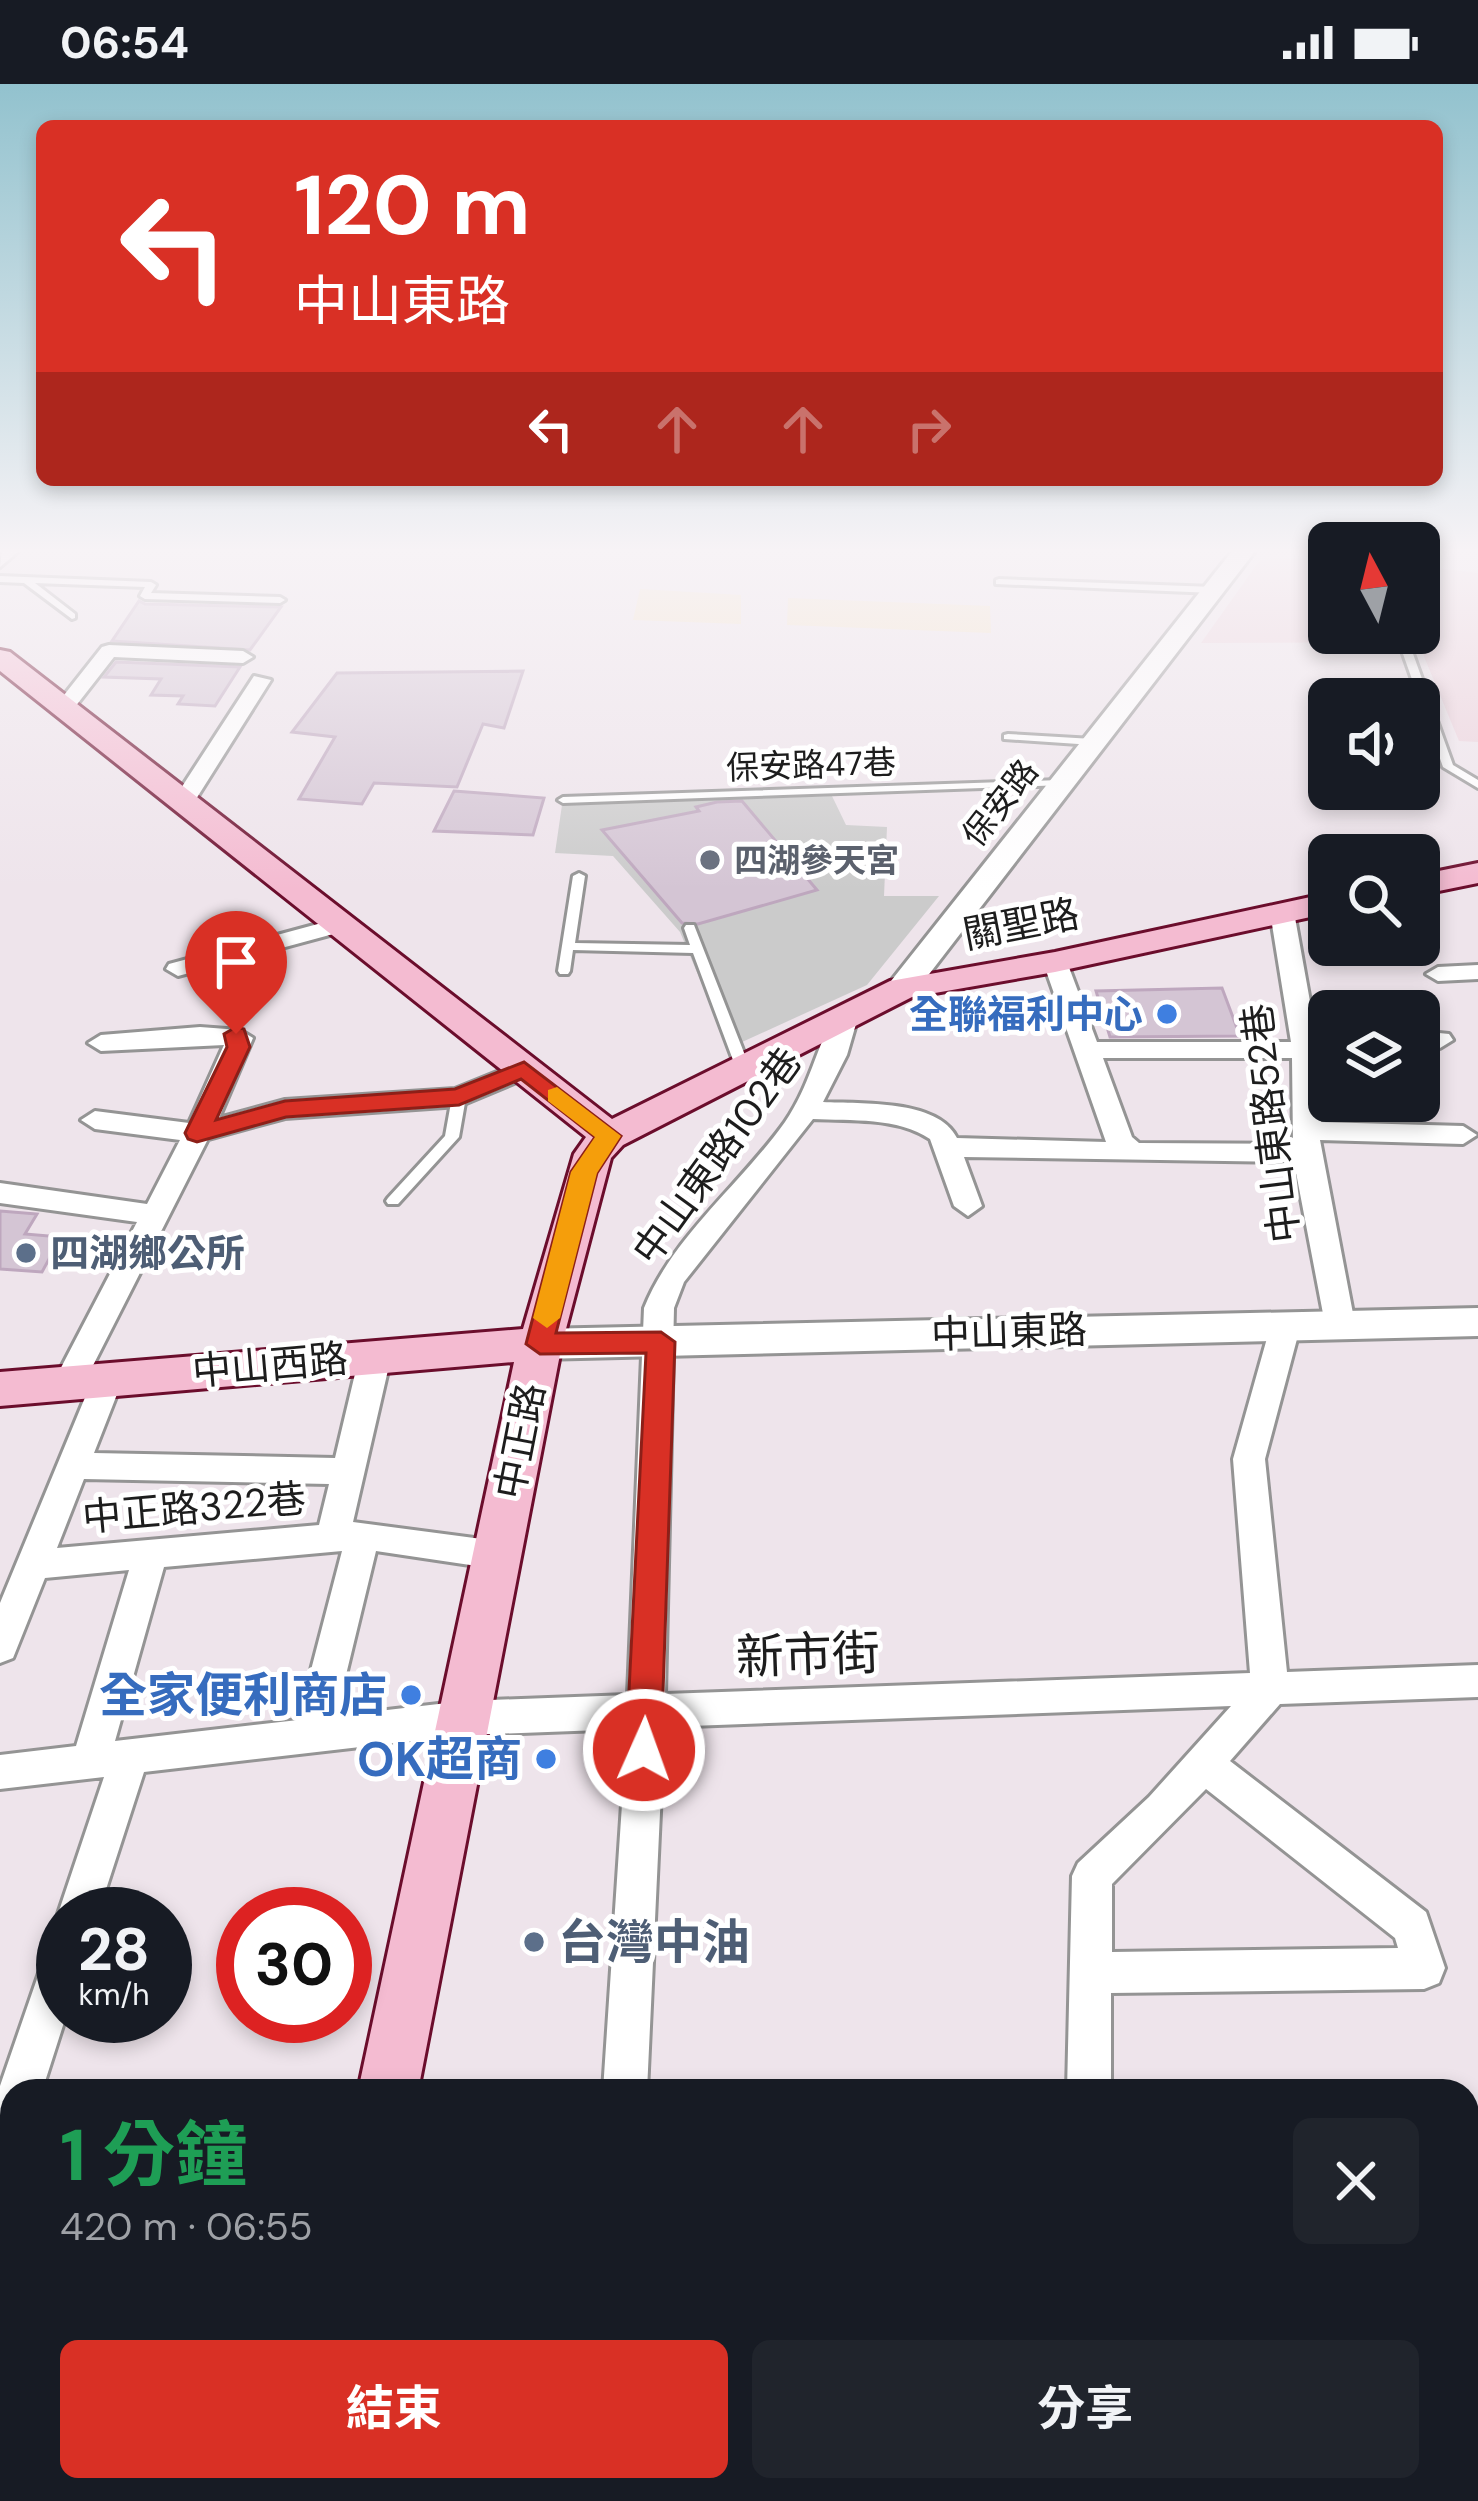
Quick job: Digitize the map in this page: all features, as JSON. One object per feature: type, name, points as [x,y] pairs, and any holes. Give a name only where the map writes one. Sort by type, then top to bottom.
[{"type":"main road","points":[[6,663],[609,1136]]},
{"type":"main road","points":[[1440,881],[1477,875]]},
{"type":"main road","name":"關聖路","points":[[609,1136],[902,988],[1055,962],[1308,907]]},
{"type":"main road","name":"中正路","points":[[390,2079],[540,1344],[584,1172],[609,1136]]},
{"type":"main road","name":"中山西路","points":[[0,1389],[540,1344]]},
{"type":"street","points":[[64,709],[100,663]]},
{"type":"street","name":"保安路","points":[[902,988],[1156,663]]},
{"type":"street","points":[[183,802],[261,680]]},
{"type":"street","name":"中山東路52巷","points":[[1282,912],[1308,1023]]},
{"type":"street","points":[[178,968],[340,925]]},
{"type":"street","points":[[1055,962],[1120,1142],[1133,1152]]},
{"type":"street","points":[[1438,974],[1478,972]]},
{"type":"street","name":"中山東路102巷","points":[[626,2079],[641,1864],[659,1308],[670,1279],[806,1110],[836,1060],[845,1017]]},
{"type":"street","points":[[0,1647],[17,1585],[70,1466],[88,1381],[155,1215],[240,1038],[226,1034],[101,1043]]},
{"type":"street","points":[[1090,1050],[1308,1040]]},
{"type":"street","points":[[95,1120],[197,1133],[285,1109],[459,1097],[524,1069]]},
{"type":"street","name":"中山東路52巷","points":[[1308,1108],[1306,1142],[1340,1324]]},
{"type":"street","points":[[806,1110],[915,1120],[936,1127],[968,1207]]},
{"type":"street","points":[[947,1147],[1133,1152],[1463,1135]]},
{"type":"street","points":[[0,1193],[155,1215]]},
{"type":"street","name":"中山東路","points":[[540,1344],[1478,1322]]},
{"type":"street","points":[[1089,2079],[1092,1876],[1163,1810],[1270,1689],[1249,1459],[1286,1324]]},
{"type":"street","points":[[348,1536],[350,1471],[375,1357]]},
{"type":"street","points":[[70,1466],[350,1471]]},
{"type":"street","name":"中正路322巷","points":[[313,1735],[348,1536]]},
{"type":"street","name":"中正路322巷","points":[[17,1585],[151,1554],[348,1536],[497,1555]]},
{"type":"street","points":[[90,1762],[151,1554]]},
{"type":"street","name":"新市街","points":[[0,1772],[464,1718],[1478,1681]]},
{"type":"street","points":[[87,1887],[130,1757]]},
{"type":"street","points":[[1090,1973],[1424,1969],[1412,1926],[1204,1764]]},
{"type":"street","points":[[19,2079],[36,2033]]},
{"type":"lane","points":[[1412,663],[1448,767],[1478,785]]},
{"type":"lane","points":[[1008,737],[1093,742]]},
{"type":"lane","name":"保安路47巷","points":[[563,800],[1061,783]]},
{"type":"lane","points":[[564,971],[579,876]]},
{"type":"lane","points":[[690,928],[743,1068]]},
{"type":"lane","points":[[569,946],[698,949]]},
{"type":"lane","points":[[393,1201],[452,1137],[459,1097]]},
{"type":"shaded area","points":[[1427,663],[1478,663],[1478,742],[1459,741],[1440,695],[1440,678],[1433,678]]},
{"type":"shaded area","name":"四湖參天宮","points":[[832,796],[846,825],[887,827],[884,896],[939,896],[867,985],[729,1048],[680,932],[613,856],[555,853],[562,805]]},
{"type":"building","points":[[115,663],[240,667],[215,706],[178,704],[183,696],[151,695],[161,679],[104,677]]},
{"type":"building","points":[[523,671],[504,728],[483,724],[457,787],[374,783],[362,804],[299,799],[335,737],[292,732],[337,673]]},
{"type":"building","points":[[454,791],[544,798],[533,835],[434,831]]},
{"type":"building","name":"四湖參天宮","points":[[742,801],[817,890],[698,924],[682,923],[602,830],[699,811],[696,807],[717,802]]},
{"type":"building","name":"全聯福利中心","points":[[1222,988],[1240,1036],[1110,1037],[1096,991]]},
{"type":"building","name":"四湖鄉公所","points":[[0,1211],[37,1214],[25,1234],[61,1237],[42,1272],[0,1269]]},
{"type":"slow traffic","points":[[547,1318],[584,1172],[592,1154],[609,1136],[557,1095]]},
{"type":"place","name":"四湖參天宮","points":[[710,860]]},
{"type":"place","name":"全聯福利中心","points":[[1167,1014]]},
{"type":"place","name":"四湖鄉公所","points":[[26,1253]]},
{"type":"place","name":"全家便利商店","points":[[411,1695]]},
{"type":"place","name":"OK超商","points":[[546,1759]]},
{"type":"place","name":"台灣中油","points":[[534,1942]]},
{"type":"route","points":[[236,1034],[238,1047],[197,1133],[285,1109],[459,1097],[524,1069],[609,1136],[592,1154],[584,1172],[540,1344],[661,1342],[644,1750]]}]
